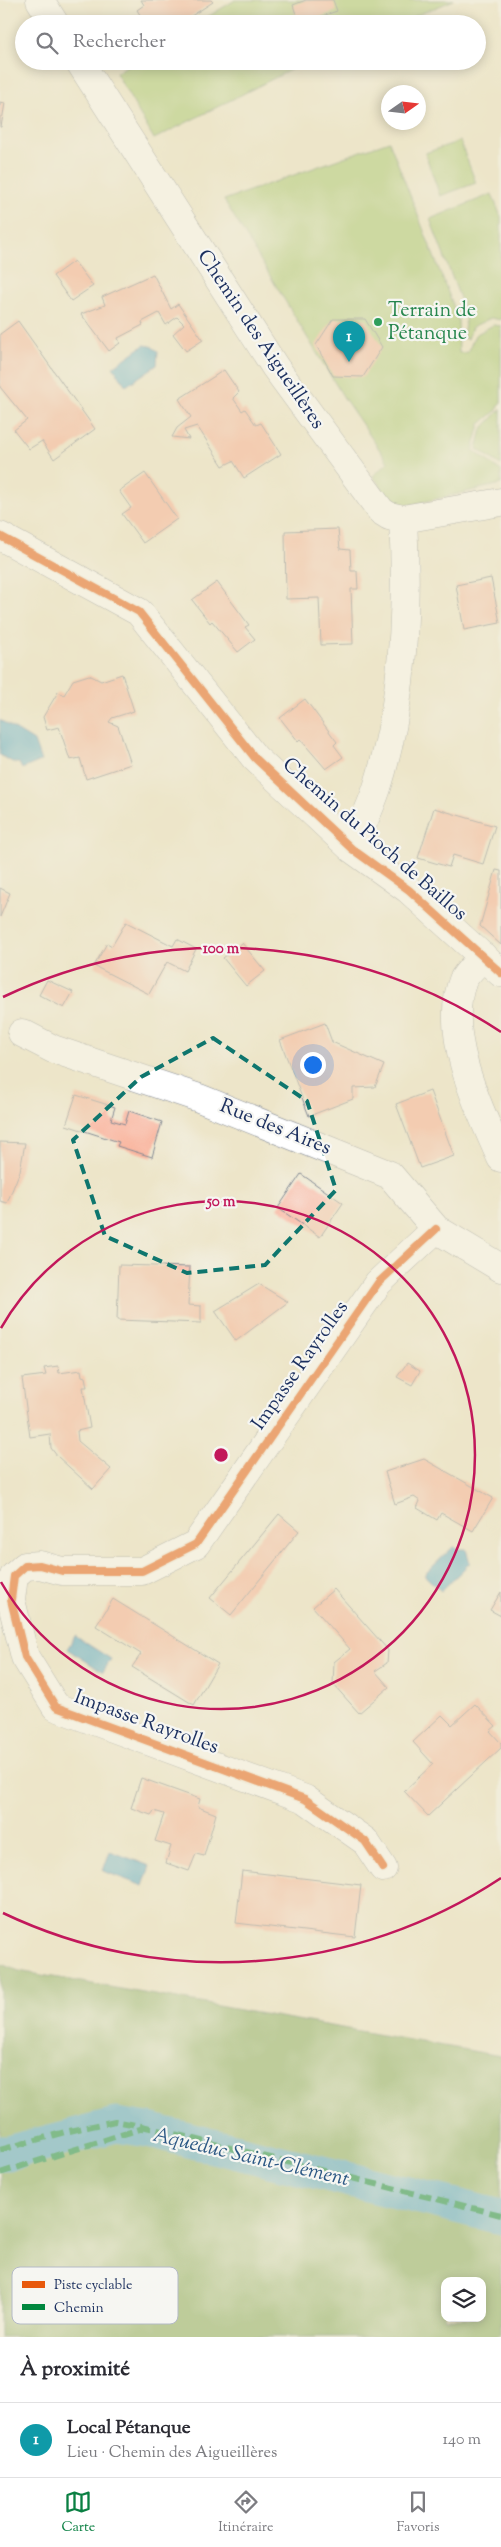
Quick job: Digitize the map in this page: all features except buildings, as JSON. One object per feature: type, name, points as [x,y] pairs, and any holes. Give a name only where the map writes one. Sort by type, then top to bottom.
[{"type":"street","points":[[40,0],[49,15]]},
{"type":"street","name":"Chemin des Aigueillères","points":[[85,70],[275,367],[381,511],[389,516],[403,519]]},
{"type":"street","points":[[352,848],[377,788],[397,705],[403,634],[406,561],[403,519],[501,502]]},
{"type":"street","name":"Chemin du Pioch de Baillos","points":[[0,536],[139,612],[255,758],[352,848],[409,890],[492,965]]},
{"type":"street","points":[[492,965],[464,978],[457,1001],[457,1039],[483,1118],[501,1158]]},
{"type":"street","name":"Rue des Aires","points":[[22,1033],[53,1049],[199,1098],[390,1175],[436,1229],[501,1268]]},
{"type":"street","name":"Impasse Rayrolles","points":[[383,1868],[365,1841],[305,1799],[56,1707],[25,1657],[11,1600],[14,1576],[24,1566],[40,1565],[62,1571],[142,1571],[196,1544],[378,1283],[436,1229]]},
{"type":"highlighted area","points":[[213,1038],[307,1101],[336,1190],[265,1265],[187,1273],[105,1236],[73,1140],[141,1077]]},
{"type":"green space","points":[[235,0],[454,0],[418,15],[211,15]]},
{"type":"green space","points":[[120,70],[290,70],[154,139],[116,73]]},
{"type":"green space","name":"Terrain de Pétanque","points":[[389,141],[458,318],[459,353],[468,352],[475,335],[493,325],[501,326],[501,402],[497,410],[480,424],[473,450],[501,471],[501,484],[397,508],[373,476],[388,462],[344,398],[224,200]]},
{"type":"green space","points":[[460,141],[476,183],[440,196],[425,153]]},
{"type":"green space","points":[[492,194],[501,217],[501,320],[491,318],[472,327],[468,339],[463,338],[466,314],[430,219]]},
{"type":"green space","points":[[501,409],[501,465],[477,449],[482,429]]},
{"type":"green space","points":[[0,1963],[19,1971],[501,2056],[501,2334],[497,2337],[0,2337]]},
{"type":"water","points":[[144,345],[151,346],[158,351],[157,365],[126,386],[113,367]]},
{"type":"water","points":[[0,720],[34,741],[41,761],[22,769],[19,763],[14,763],[0,755]]},
{"type":"water","points":[[454,1546],[457,1549],[466,1549],[470,1563],[441,1591],[424,1575]]},
{"type":"water","points":[[75,1636],[111,1659],[103,1672],[67,1649]]},
{"type":"water","points":[[110,1851],[150,1866],[143,1886],[103,1871]]},
{"type":"waterway","name":"Aqueduc Saint-Clément","points":[[0,2153],[8,2153],[116,2125],[148,2130],[501,2217]]},
{"type":"marked path","points":[[0,2150],[65,2132],[115,2121],[146,2127],[501,2215]]},
{"type":"marked path","points":[[0,2173],[143,2128]]},
{"type":"cycle path","points":[[0,536],[139,612],[255,758],[352,849],[409,890],[501,973]]},
{"type":"cycle path","points":[[383,1868],[365,1841],[305,1799],[56,1707],[25,1657],[11,1600],[14,1576],[25,1566],[40,1565],[62,1571],[142,1571],[196,1544],[378,1283],[436,1229]]},
{"type":"place","name":"Terrain de Pétanque","points":[[378,322]]},
{"type":"place","name":"Local Pétanque","points":[[349,362]]}]
